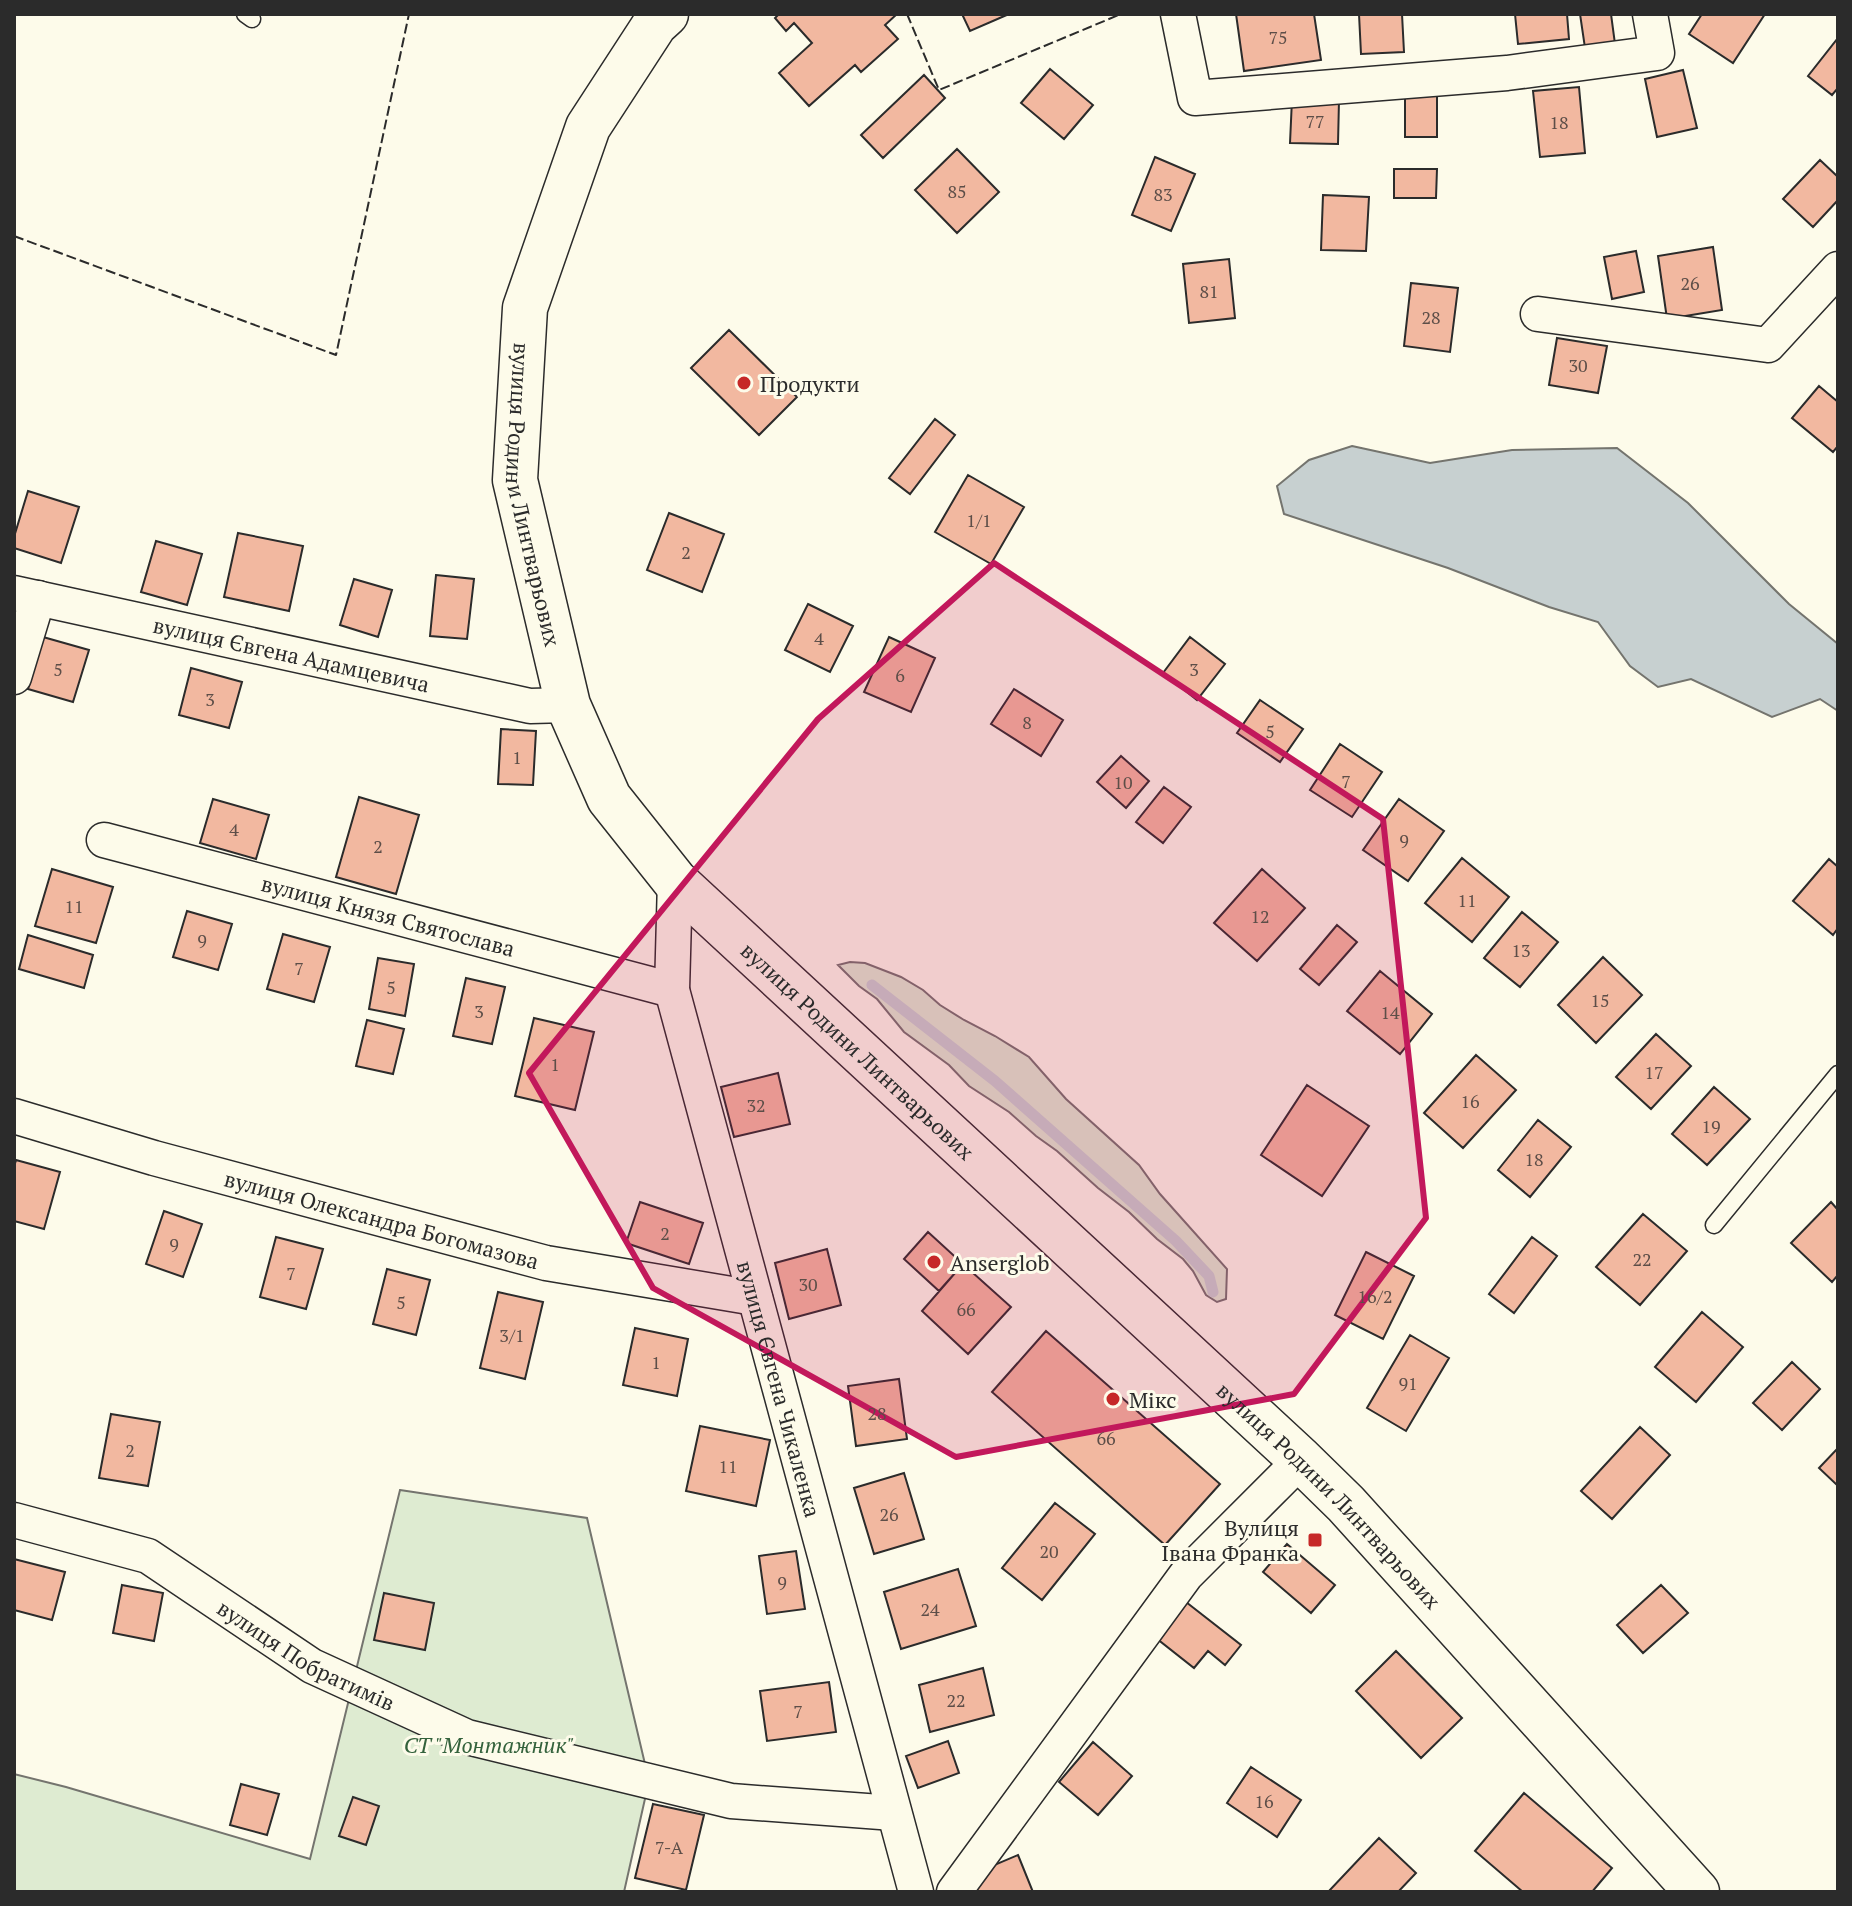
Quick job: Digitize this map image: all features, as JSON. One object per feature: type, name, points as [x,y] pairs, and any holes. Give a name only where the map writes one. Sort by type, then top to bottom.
[{"type":"main road","name":"вулиця Родини Линтварьових","points":[[666,14],[655,24],[588,127],[525,308],[515,480],[568,705],[609,798],[675,881],[1346,1504],[1697,1892]]},
{"type":"street","points":[[1178,14],[1195,98],[1507,73],[1657,53],[1650,14]]},
{"type":"street","points":[[1538,314],[1768,345],[1838,269]]},
{"type":"street","name":"вулиця Євгена Адамцевича","points":[[26,596],[530,706],[568,705]]},
{"type":"street","points":[[14,677],[26,596]]},
{"type":"street","name":"вулиця Князя Святослава","points":[[104,840],[672,990]]},
{"type":"street","name":"вулиця Євгена Чикаленка","points":[[675,881],[672,990],[916,1892]]},
{"type":"street","name":"вулиця Олександра Богомазова","points":[[14,1116],[154,1158],[546,1263],[755,1298]]},
{"type":"street","points":[[954,1892],[1186,1575],[1301,1460]]},
{"type":"street","name":"вулиця Побратимів","points":[[14,1520],[148,1556],[312,1666],[467,1737],[731,1801],[894,1813]]},
{"type":"lane","points":[[1714,1225],[1838,1074]]},
{"type":"highlighted area","points":[[994,563],[1383,819],[1426,1218],[1294,1394],[956,1457],[653,1288],[529,1073],[818,719]]},
{"type":"green space","points":[[865,963],[901,977],[964,1020],[1029,1057],[1066,1099],[1139,1165],[1160,1194],[1227,1269],[1226,1299],[1217,1302],[1206,1295],[1183,1259],[1057,1151],[1009,1112],[969,1086],[949,1065],[904,1032],[877,999],[838,965]]},
{"type":"green space","name":"СТ \"Монтажник\"","points":[[400,1490],[587,1518],[649,1781],[624,1892],[14,1892],[14,1774],[310,1859]]},
{"type":"shaded area","points":[[1352,446],[1430,463],[1512,450],[1617,448],[1688,503],[1789,604],[1838,644],[1838,711],[1820,699],[1772,717],[1691,679],[1658,687],[1630,666],[1598,622],[1284,514],[1277,486],[1309,460]]},
{"type":"building","points":[[779,14],[897,14],[885,25],[898,39],[861,72],[855,65],[809,106],[779,73],[812,43],[794,23],[786,31],[775,18]]},
{"type":"building","points":[[962,14],[1009,14],[970,31]]},
{"type":"building","points":[[1236,14],[1314,14],[1321,60],[1244,71]]},
{"type":"building","points":[[1359,14],[1402,14],[1404,52],[1361,54]]},
{"type":"building","points":[[1515,14],[1567,14],[1569,39],[1518,44]]},
{"type":"building","points":[[1580,14],[1611,14],[1615,44],[1585,48]]},
{"type":"building","points":[[1702,14],[1765,14],[1733,63],[1689,34]]},
{"type":"building","points":[[1838,38],[1838,88],[1832,95],[1808,76]]},
{"type":"building","points":[[1050,69],[1093,105],[1064,139],[1021,103]]},
{"type":"building","points":[[1683,70],[1697,128],[1657,137],[1645,79]]},
{"type":"building","points":[[924,75],[945,98],[883,158],[861,135]]},
{"type":"building","points":[[1579,87],[1585,153],[1540,157],[1533,91]]},
{"type":"building","points":[[1405,93],[1437,93],[1437,137],[1405,137]]},
{"type":"building","points":[[1292,99],[1339,100],[1338,144],[1290,143]]},
{"type":"building","points":[[957,149],[999,192],[957,233],[915,190]]},
{"type":"building","points":[[1155,157],[1195,174],[1171,231],[1132,215]]},
{"type":"building","points":[[1820,160],[1838,177],[1838,200],[1813,227],[1783,199]]},
{"type":"building","points":[[1394,169],[1437,169],[1436,198],[1394,198]]},
{"type":"building","points":[[1323,195],[1369,197],[1366,251],[1321,250]]},
{"type":"building","points":[[1713,247],[1722,310],[1667,319],[1658,256]]},
{"type":"building","points":[[1636,251],[1644,292],[1612,299],[1604,257]]},
{"type":"building","points":[[1229,259],[1235,318],[1189,323],[1183,264]]},
{"type":"building","points":[[1411,283],[1458,288],[1450,352],[1404,346]]},
{"type":"building","name":"Продукти","points":[[729,330],[797,397],[759,435],[691,368]]},
{"type":"building","points":[[1557,338],[1607,346],[1598,393],[1549,385]]},
{"type":"building","points":[[1819,386],[1838,402],[1838,446],[1833,452],[1792,418]]},
{"type":"building","points":[[935,419],[955,435],[910,494],[889,478]]},
{"type":"building","points":[[968,475],[1024,507],[991,564],[935,532]]},
{"type":"building","points":[[28,491],[79,507],[61,563],[14,548],[14,537]]},
{"type":"building","points":[[669,513],[724,534],[702,592],[647,570]]},
{"type":"building","points":[[238,533],[303,546],[289,611],[224,597]]},
{"type":"building","points":[[156,541],[202,554],[187,605],[141,592]]},
{"type":"building","points":[[436,575],[474,579],[467,639],[430,636]]},
{"type":"building","points":[[354,579],[392,590],[378,637],[340,625]]},
{"type":"building","points":[[808,604],[853,626],[830,672],[785,650]]},
{"type":"building","points":[[43,637],[89,650],[73,702],[28,689]]},
{"type":"building","points":[[889,637],[935,658],[911,712],[864,692]]},
{"type":"building","points":[[1190,637],[1225,664],[1197,700],[1163,673]]},
{"type":"building","points":[[191,668],[242,682],[229,728],[179,715]]},
{"type":"building","points":[[1014,689],[1063,720],[1041,756],[991,724]]},
{"type":"building","points":[[1260,700],[1303,729],[1280,762],[1237,733]]},
{"type":"building","points":[[501,729],[536,731],[533,785],[498,784]]},
{"type":"building","points":[[1340,744],[1382,772],[1352,817],[1310,790]]},
{"type":"building","points":[[1121,756],[1149,781],[1126,808],[1097,782]]},
{"type":"building","points":[[1164,787],[1191,807],[1163,843],[1136,822]]},
{"type":"building","points":[[359,797],[419,815],[396,894],[336,877]]},
{"type":"building","points":[[213,799],[269,815],[256,859],[200,843]]},
{"type":"building","points":[[1399,799],[1444,831],[1408,881],[1363,850]]},
{"type":"building","points":[[1462,858],[1509,897],[1472,942],[1425,903]]},
{"type":"building","points":[[1829,859],[1838,867],[1838,928],[1833,935],[1793,901]]},
{"type":"building","points":[[52,869],[113,887],[96,943],[35,926]]},
{"type":"building","points":[[1262,869],[1305,908],[1257,961],[1214,923]]},
{"type":"building","points":[[187,911],[232,924],[218,970],[173,957]]},
{"type":"building","points":[[1522,912],[1558,942],[1520,987],[1484,958]]},
{"type":"building","points":[[1337,925],[1357,942],[1319,985],[1300,969]]},
{"type":"building","points":[[283,934],[330,947],[314,1002],[267,989]]},
{"type":"building","points":[[28,935],[93,955],[84,988],[19,969]]},
{"type":"building","points":[[1603,957],[1642,995],[1596,1043],[1558,1005]]},
{"type":"building","points":[[378,958],[414,964],[405,1016],[369,1009]]},
{"type":"building","points":[[1380,971],[1432,1014],[1400,1054],[1347,1011]]},
{"type":"building","points":[[466,978],[505,987],[492,1044],[453,1036]]},
{"type":"building","points":[[534,1018],[594,1032],[575,1110],[515,1096]]},
{"type":"building","points":[[367,1020],[404,1029],[393,1074],[356,1066]]},
{"type":"building","points":[[1656,1034],[1691,1066],[1651,1109],[1616,1077]]},
{"type":"building","points":[[1476,1055],[1516,1090],[1463,1148],[1424,1113]]},
{"type":"building","points":[[778,1073],[790,1124],[734,1137],[721,1087]]},
{"type":"building","points":[[1307,1085],[1369,1126],[1322,1196],[1261,1155]]},
{"type":"building","points":[[1714,1087],[1750,1119],[1707,1165],[1672,1134]]},
{"type":"building","points":[[1538,1120],[1571,1147],[1530,1197],[1498,1170]]},
{"type":"building","points":[[16,1160],[60,1172],[44,1229],[14,1221]]},
{"type":"building","points":[[640,1202],[703,1223],[689,1264],[626,1243]]},
{"type":"building","points":[[1831,1202],[1838,1210],[1838,1275],[1832,1282],[1791,1243]]},
{"type":"building","points":[[164,1211],[202,1224],[183,1277],[146,1264]]},
{"type":"building","points":[[1643,1214],[1687,1251],[1640,1305],[1596,1267]]},
{"type":"building","name":"Anserglob","points":[[928,1232],[963,1264],[939,1291],[904,1259]]},
{"type":"building","points":[[276,1237],[323,1249],[306,1309],[260,1297]]},
{"type":"building","points":[[1532,1237],[1557,1256],[1514,1313],[1489,1294]]},
{"type":"building","points":[[827,1249],[841,1305],[789,1319],[775,1263]]},
{"type":"building","points":[[1366,1252],[1414,1276],[1383,1339],[1335,1315]]},
{"type":"building","points":[[963,1264],[1011,1307],[968,1354],[922,1311]]},
{"type":"building","points":[[387,1269],[430,1280],[416,1335],[373,1324]]},
{"type":"building","points":[[498,1292],[543,1302],[525,1379],[480,1368]]},
{"type":"building","points":[[1702,1312],[1743,1347],[1696,1402],[1655,1367]]},
{"type":"building","points":[[635,1328],[688,1339],[677,1396],[623,1385]]},
{"type":"building","points":[[1046,1331],[1220,1484],[1165,1545],[992,1392]]},
{"type":"building","points":[[1410,1335],[1449,1358],[1406,1431],[1367,1408]]},
{"type":"building","points":[[1792,1362],[1820,1389],[1782,1430],[1753,1403]]},
{"type":"building","points":[[899,1379],[907,1439],[856,1446],[848,1386]]},
{"type":"building","points":[[111,1414],[160,1422],[148,1486],[99,1478]]},
{"type":"building","points":[[700,1426],[770,1440],[756,1506],[686,1491]]},
{"type":"building","points":[[1640,1427],[1670,1455],[1612,1519],[1581,1491]]},
{"type":"building","points":[[1838,1448],[1838,1486],[1819,1468]]},
{"type":"building","points":[[904,1473],[924,1539],[874,1554],[854,1488]]},
{"type":"building","points":[[1055,1503],[1095,1534],[1042,1600],[1002,1568]]},
{"type":"building","points":[[1287,1544],[1335,1585],[1311,1613],[1263,1572]]},
{"type":"building","points":[[796,1551],[805,1609],[767,1614],[759,1556]]},
{"type":"building","points":[[14,1559],[65,1572],[52,1620],[14,1610]]},
{"type":"building","points":[[958,1569],[976,1626],[901,1649],[884,1592]]},
{"type":"building","points":[[122,1585],[163,1593],[154,1641],[113,1633]]},
{"type":"building","points":[[1661,1585],[1688,1613],[1643,1653],[1617,1625]]},
{"type":"building","points":[[384,1593],[434,1603],[425,1650],[374,1640]]},
{"type":"building","points":[[1186,1602],[1241,1645],[1225,1665],[1208,1651],[1194,1668],[1156,1638]]},
{"type":"building","points":[[1396,1651],[1462,1718],[1421,1758],[1356,1691]]},
{"type":"building","points":[[983,1668],[994,1715],[930,1732],[919,1685]]},
{"type":"building","points":[[829,1682],[836,1732],[767,1741],[760,1691]]},
{"type":"building","points":[[948,1741],[959,1773],[918,1788],[906,1756]]},
{"type":"building","points":[[1093,1742],[1132,1776],[1098,1815],[1059,1782]]},
{"type":"building","points":[[1251,1767],[1301,1800],[1277,1837],[1227,1803]]},
{"type":"building","points":[[241,1784],[279,1794],[267,1835],[230,1825]]},
{"type":"building","points":[[1524,1793],[1612,1868],[1592,1892],[1523,1892],[1475,1851]]},
{"type":"building","points":[[353,1797],[379,1806],[366,1845],[339,1836]]},
{"type":"building","points":[[653,1804],[704,1815],[686,1890],[635,1878]]},
{"type":"building","points":[[1379,1838],[1416,1873],[1398,1892],[1328,1892]]},
{"type":"building","points":[[1018,1855],[1033,1892],[972,1892],[966,1877]]},
{"type":"waterway","points":[[872,985],[995,1081],[1176,1241],[1209,1276],[1213,1292]]},
{"type":"fence","points":[[14,236],[336,355],[409,14]]},
{"type":"fence","points":[[907,14],[939,90],[1121,14]]},
{"type":"place","name":"Продукти","points":[[744,383]]},
{"type":"place","name":"Anserglob","points":[[934,1262]]},
{"type":"place","name":"Мікс","points":[[1113,1399]]},
{"type":"place","name":"Вулиця Івана Франка","points":[[1315,1540]]}]
